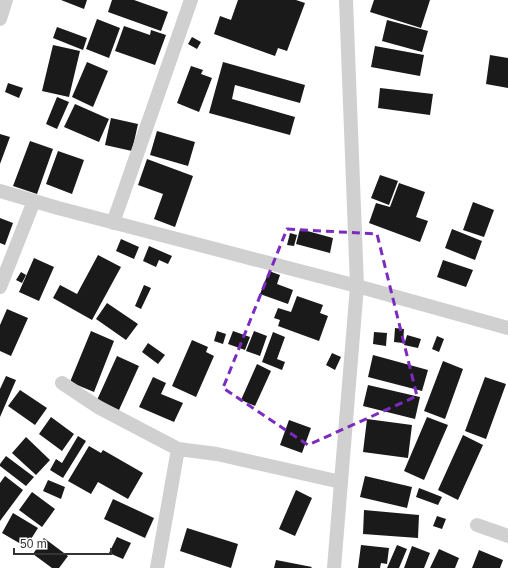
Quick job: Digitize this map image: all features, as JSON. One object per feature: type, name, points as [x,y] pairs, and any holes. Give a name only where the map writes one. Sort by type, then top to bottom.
[{"type":"street","points":[[0,19],[6,0]]},
{"type":"street","points":[[113,223],[190,0]]},
{"type":"street","points":[[334,568],[357,286],[346,0]]},
{"type":"street","points":[[0,191],[113,223],[357,286],[508,328]]},
{"type":"street","points":[[0,287],[34,201]]},
{"type":"street","points":[[62,382],[98,407],[178,449],[217,454],[341,482]]},
{"type":"street","points":[[157,568],[178,449]]},
{"type":"street","points":[[477,525],[508,536]]},
{"type":"highlighted area","points":[[287,229],[377,234],[417,396],[308,445],[223,388]]},
{"type":"building","points":[[61,0],[87,0],[84,9]]},
{"type":"building","points":[[112,0],[134,0],[168,12],[161,31],[108,12]]},
{"type":"building","points":[[238,0],[296,0],[305,3],[287,51],[278,48],[275,56],[214,34],[220,16],[231,20]]},
{"type":"building","points":[[374,0],[430,0],[421,28],[370,12]]},
{"type":"building","points":[[97,19],[120,28],[109,58],[86,49]]},
{"type":"building","points":[[387,20],[428,31],[422,52],[382,41]]},
{"type":"building","points":[[124,26],[150,35],[151,30],[166,35],[155,65],[115,51]]},
{"type":"building","points":[[57,27],[87,38],[83,50],[53,38]]},
{"type":"building","points":[[192,37],[201,42],[197,49],[188,44]]},
{"type":"building","points":[[53,45],[80,51],[69,97],[42,91]]},
{"type":"building","points":[[375,46],[424,55],[420,76],[371,67]]},
{"type":"building","points":[[490,55],[508,58],[508,88],[486,84]]},
{"type":"building","points":[[87,62],[108,71],[93,107],[72,97]]},
{"type":"building","points":[[223,62],[305,85],[300,103],[235,85],[232,99],[295,117],[290,135],[209,113]]},
{"type":"building","points":[[191,66],[203,70],[201,74],[212,78],[199,112],[177,103]]},
{"type":"building","points":[[8,83],[23,88],[19,98],[5,92]]},
{"type":"building","points":[[380,88],[433,94],[430,115],[378,108]]},
{"type":"building","points":[[57,97],[69,102],[57,129],[46,124]]},
{"type":"building","points":[[75,104],[109,119],[99,142],[64,127]]},
{"type":"building","points":[[111,118],[138,124],[132,151],[105,145]]},
{"type":"building","points":[[157,131],[195,142],[188,166],[150,155]]},
{"type":"building","points":[[0,134],[10,137],[0,164]]},
{"type":"building","points":[[30,141],[53,149],[37,194],[13,186]]},
{"type":"building","points":[[58,151],[84,160],[72,194],[46,184]]},
{"type":"building","points":[[147,159],[193,176],[175,227],[154,219],[163,194],[138,185]]},
{"type":"building","points":[[380,175],[398,181],[389,205],[371,198]]},
{"type":"building","points":[[399,183],[425,192],[416,217],[428,221],[420,242],[369,223],[376,203],[390,207]]},
{"type":"building","points":[[473,202],[494,210],[484,237],[463,230]]},
{"type":"building","points":[[0,218],[13,223],[5,245],[0,243]]},
{"type":"building","points":[[300,229],[333,238],[330,253],[296,244]]},
{"type":"building","points":[[452,229],[482,241],[475,260],[445,248]]},
{"type":"building","points":[[290,233],[297,235],[294,246],[287,245]]},
{"type":"building","points":[[121,239],[139,247],[134,259],[116,251]]},
{"type":"building","points":[[149,246],[172,256],[168,264],[159,260],[156,267],[143,261]]},
{"type":"building","points":[[98,255],[121,267],[92,320],[53,298],[60,285],[77,294]]},
{"type":"building","points":[[34,258],[54,267],[39,301],[19,292]]},
{"type":"building","points":[[443,260],[473,270],[466,287],[437,277]]},
{"type":"building","points":[[269,271],[280,275],[277,284],[293,290],[288,304],[260,294]]},
{"type":"building","points":[[21,272],[26,275],[22,283],[16,280]]},
{"type":"building","points":[[144,285],[151,288],[141,309],[135,306]]},
{"type":"building","points":[[297,296],[323,305],[320,313],[328,316],[319,341],[278,326],[280,320],[274,318],[278,308],[291,312]]},
{"type":"building","points":[[107,303],[138,324],[126,340],[96,319]]},
{"type":"building","points":[[7,309],[28,318],[11,356],[0,351],[0,325]]},
{"type":"building","points":[[395,328],[404,329],[403,343],[394,342]]},
{"type":"building","points":[[91,331],[114,341],[94,392],[70,382]]},
{"type":"building","points":[[217,331],[226,334],[223,344],[214,341]]},
{"type":"building","points":[[233,331],[250,337],[245,350],[228,344]]},
{"type":"building","points":[[254,331],[267,336],[260,356],[246,351]]},
{"type":"building","points":[[273,332],[285,337],[277,359],[285,362],[282,370],[262,362]]},
{"type":"building","points":[[374,332],[387,333],[386,346],[373,344]]},
{"type":"building","points":[[407,335],[421,339],[418,348],[404,345]]},
{"type":"building","points":[[437,336],[444,339],[439,352],[432,349]]},
{"type":"building","points":[[192,340],[208,347],[206,352],[214,356],[196,397],[172,386]]},
{"type":"building","points":[[148,343],[165,355],[158,364],[142,352]]},
{"type":"building","points":[[332,353],[341,357],[335,370],[326,365]]},
{"type":"building","points":[[373,355],[428,370],[422,391],[368,377]]},
{"type":"building","points":[[117,356],[139,366],[119,410],[97,400]]},
{"type":"building","points":[[443,361],[463,369],[445,419],[424,411]]},
{"type":"building","points":[[257,364],[271,371],[255,406],[241,400]]},
{"type":"building","points":[[6,376],[16,380],[0,417],[0,389]]},
{"type":"building","points":[[153,377],[166,383],[161,394],[183,403],[174,422],[139,407]]},
{"type":"building","points":[[485,377],[506,384],[486,439],[465,431]]},
{"type":"building","points":[[368,385],[420,397],[415,419],[363,406]]},
{"type":"building","points":[[20,390],[47,408],[35,425],[8,406]]},
{"type":"building","points":[[51,417],[74,434],[62,451],[39,434]]},
{"type":"building","points":[[427,417],[448,425],[424,480],[404,471]]},
{"type":"building","points":[[367,419],[412,425],[408,458],[363,452]]},
{"type":"building","points":[[289,420],[311,428],[302,453],[280,445]]},
{"type":"building","points":[[463,435],[483,445],[458,500],[438,490]]},
{"type":"building","points":[[78,436],[86,441],[63,478],[50,470],[56,459],[62,463]]},
{"type":"building","points":[[26,437],[50,460],[36,475],[12,453]]},
{"type":"building","points":[[89,446],[101,453],[103,450],[143,473],[128,499],[98,482],[91,494],[68,481]]},
{"type":"building","points":[[6,456],[34,477],[26,486],[0,466]]},
{"type":"building","points":[[5,476],[23,490],[0,521],[0,483]]},
{"type":"building","points":[[365,476],[412,487],[407,508],[360,497]]},
{"type":"building","points":[[48,480],[65,487],[61,499],[43,491]]},
{"type":"building","points":[[419,488],[442,497],[438,505],[416,497]]},
{"type":"building","points":[[296,490],[312,498],[295,536],[279,529]]},
{"type":"building","points":[[32,492],[55,509],[42,527],[19,510]]},
{"type":"building","points":[[113,499],[154,518],[145,538],[104,519]]},
{"type":"building","points":[[364,510],[419,515],[418,538],[363,534]]},
{"type":"building","points":[[13,513],[38,528],[26,547],[2,533]]},
{"type":"building","points":[[437,516],[446,519],[442,529],[433,526]]},
{"type":"building","points":[[187,528],[238,544],[231,568],[180,551]]},
{"type":"building","points":[[117,537],[131,543],[123,559],[109,553]]},
{"type":"building","points":[[44,538],[68,556],[59,568],[52,568],[33,554]]},
{"type":"building","points":[[361,545],[389,548],[387,564],[381,563],[380,568],[358,568]]},
{"type":"building","points":[[397,545],[407,549],[399,568],[387,568]]},
{"type":"building","points":[[412,546],[430,553],[424,568],[404,568]]},
{"type":"building","points":[[439,549],[459,558],[455,568],[430,568]]},
{"type":"building","points":[[479,550],[503,560],[500,568],[472,568]]},
{"type":"building","points":[[276,560],[312,567],[274,568]]}]
